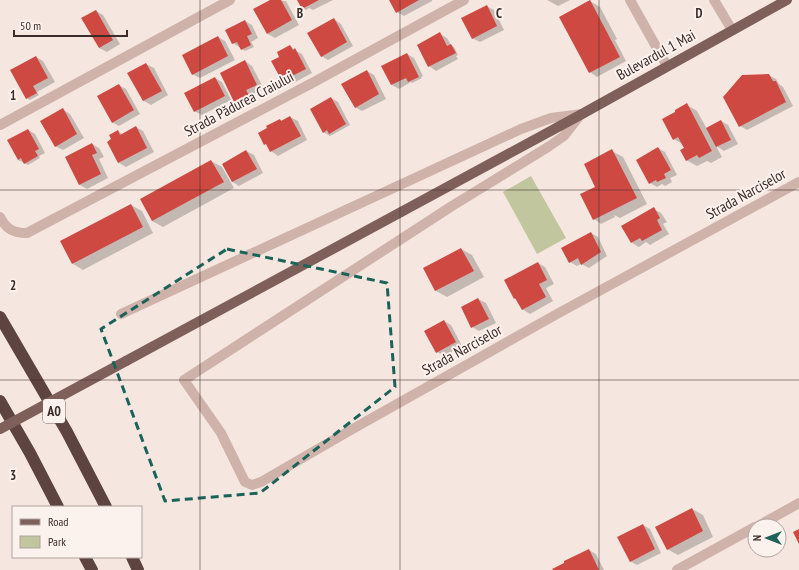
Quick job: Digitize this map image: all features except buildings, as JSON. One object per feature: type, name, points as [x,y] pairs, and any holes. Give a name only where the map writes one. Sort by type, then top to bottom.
[{"type":"highway","name":"A0","points":[[0,317],[66,432],[105,506]]},
{"type":"highway","points":[[0,401],[30,453],[57,506]]},
{"type":"highway","points":[[86,558],[92,570]]},
{"type":"highway","points":[[132,558],[138,570]]},
{"type":"main road","name":"Bulevardul 1 Mai","points":[[0,429],[582,114],[787,0]]},
{"type":"street","points":[[0,125],[230,0]]},
{"type":"street","name":"Strada Pădurea Craiului","points":[[0,217],[3,223],[12,230],[18,233],[27,233],[314,82],[464,0]]},
{"type":"street","points":[[630,0],[667,66]]},
{"type":"street","points":[[714,0],[732,30]]},
{"type":"street","points":[[121,314],[521,129],[551,118],[582,114]]},
{"type":"street","name":"Strada Narciselor","points":[[582,114],[564,136],[548,147],[452,206],[184,380],[221,433],[245,482],[252,485],[261,482],[557,314],[799,182]]},
{"type":"street","points":[[772,518],[799,503]]},
{"type":"street","points":[[677,570],[747,532]]},
{"type":"highlighted area","points":[[227,249],[387,283],[395,387],[260,493],[165,501],[101,329]]},
{"type":"green space","points":[[531,176],[566,238],[537,254],[503,192]]}]
